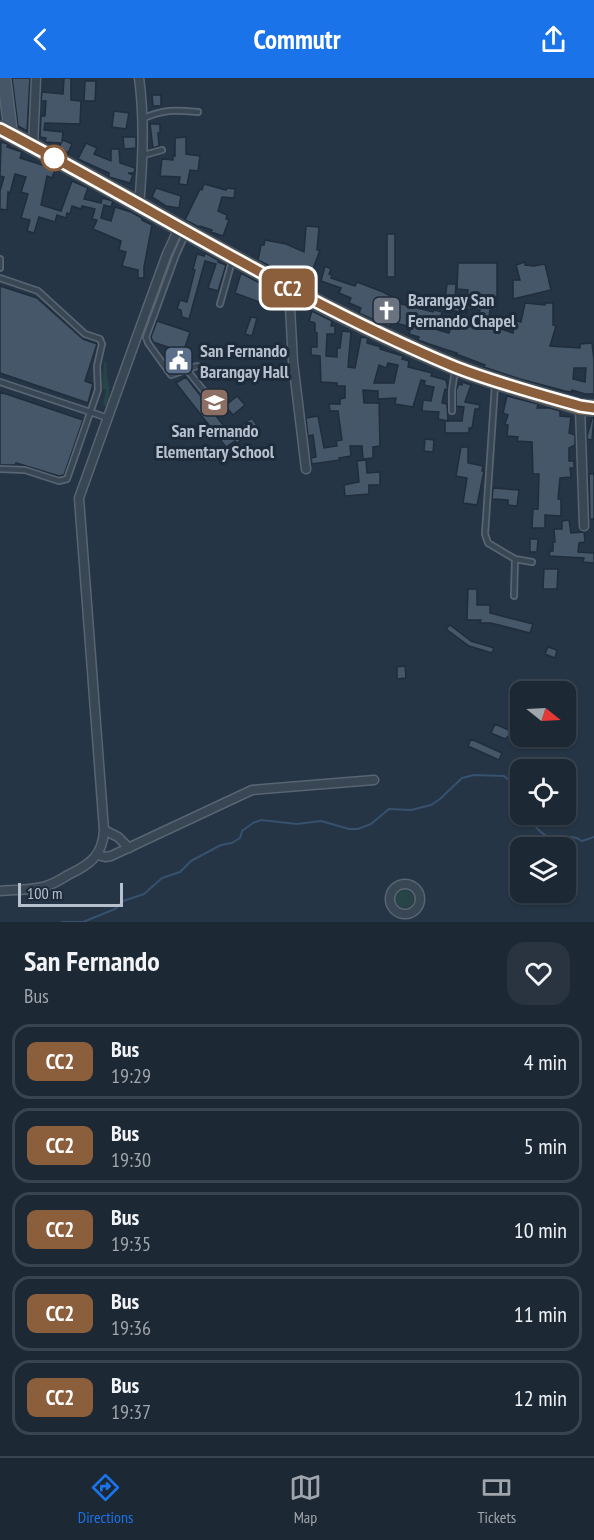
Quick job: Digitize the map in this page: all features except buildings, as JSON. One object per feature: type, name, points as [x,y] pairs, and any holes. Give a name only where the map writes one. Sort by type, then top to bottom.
[{"type":"highway","points":[[5,132],[289,289],[376,332],[455,367],[496,382],[587,407]]},
{"type":"street","points":[[4,78],[5,132]]},
{"type":"street","points":[[33,147],[36,78]]},
{"type":"street","points":[[139,78],[144,155],[139,205]]},
{"type":"street","points":[[0,891],[49,885],[85,866],[98,855],[102,844],[104,830],[79,501],[163,264],[183,230]]},
{"type":"street","points":[[289,289],[293,362],[306,469]]},
{"type":"street","points":[[584,526],[587,407]]},
{"type":"street","points":[[98,855],[108,857],[252,790],[374,780]]},
{"type":"street","points":[[104,830],[118,837],[129,848]]},
{"type":"lane","points":[[142,119],[168,110],[198,112]]},
{"type":"lane","points":[[144,155],[162,150]]},
{"type":"lane","points":[[183,230],[146,337],[172,376],[197,366]]},
{"type":"lane","points":[[220,304],[233,258]]},
{"type":"lane","points":[[0,259],[0,268]]},
{"type":"lane","points":[[0,278],[38,291],[85,334],[101,341],[102,346],[96,366],[98,387],[69,475],[65,480],[57,481],[22,469],[0,469]]},
{"type":"lane","points":[[452,411],[455,367]]},
{"type":"lane","points":[[187,370],[212,401]]},
{"type":"lane","points":[[0,382],[108,418]]},
{"type":"lane","points":[[496,382],[485,534],[488,543],[514,559],[532,562]]},
{"type":"lane","points":[[514,559],[514,596]]},
{"type":"green space","points":[[104,362],[107,364],[109,389],[106,406],[103,405],[106,390],[102,388]]},
{"type":"green space","points":[[405,890],[411,893],[414,899],[411,905],[405,908],[399,905],[396,899],[399,893]]},
{"type":"waterway","points":[[62,922],[83,922],[115,909],[123,901],[144,894],[162,878],[180,872],[191,861],[221,845],[232,843],[240,838],[242,831],[261,820],[297,824],[321,821],[349,829],[358,829],[371,824],[389,809],[411,810],[431,805],[462,778],[474,775],[504,776],[510,782]]},
{"type":"waterway","points":[[535,825],[545,835],[557,839],[574,837],[582,841],[594,837]]},
{"type":"bus line","name":"CC2","points":[[0,129],[289,289],[376,332],[455,367],[496,382],[594,408]]},
{"type":"place","name":"Barangay San Fernando Chapel","points":[[387,310]]},
{"type":"place","name":"San Fernando Barangay Hall","points":[[179,361]]},
{"type":"place","name":"San Fernando Elementary School","points":[[215,402]]}]
